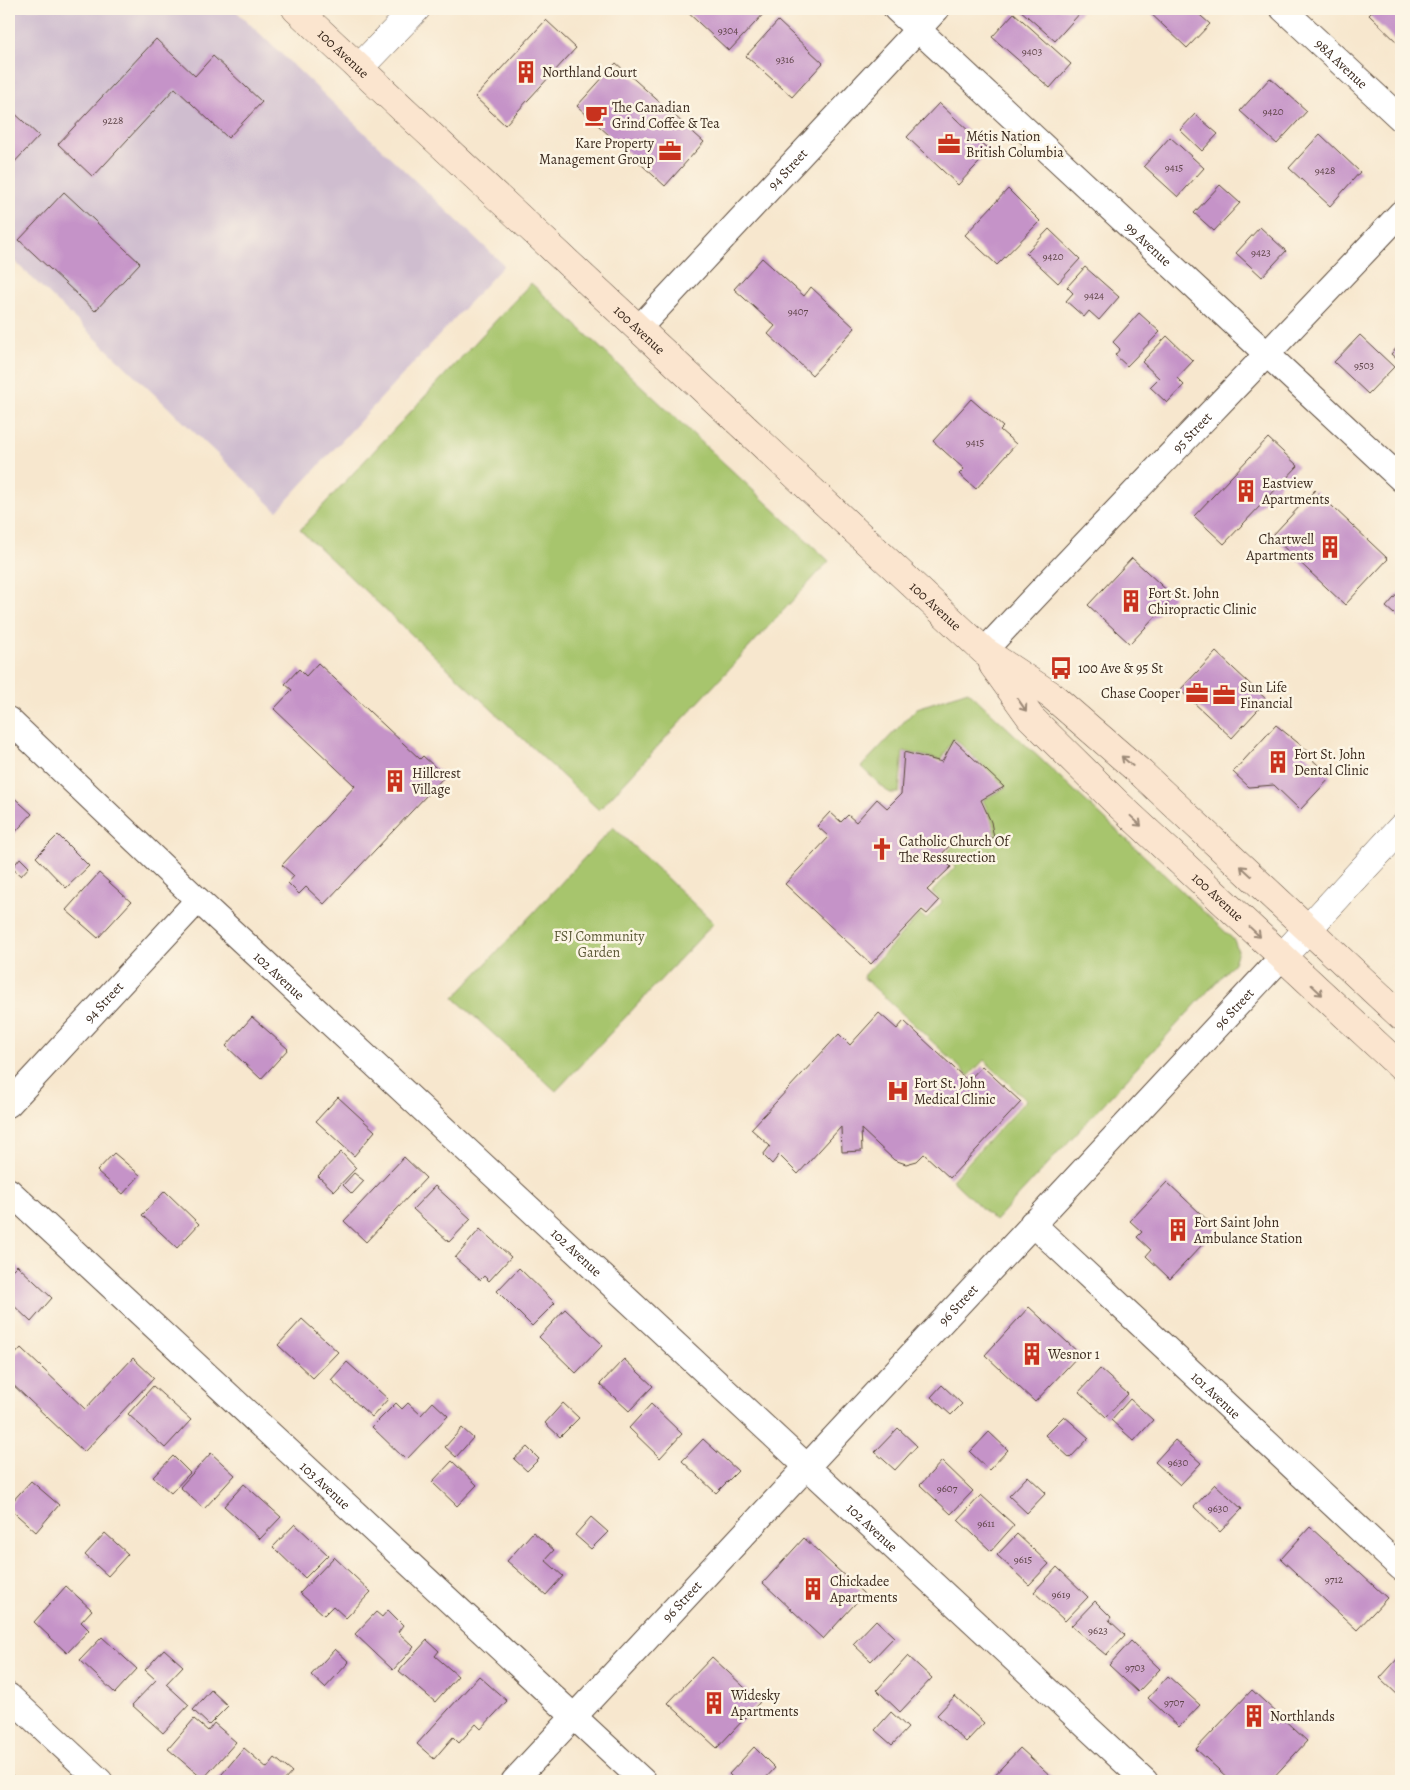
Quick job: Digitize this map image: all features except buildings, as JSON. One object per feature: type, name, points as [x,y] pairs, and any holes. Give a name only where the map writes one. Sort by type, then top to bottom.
[{"type":"main road","name":"100 Avenue","points":[[296,9],[984,651],[1058,702],[1140,773],[1401,1016]]},
{"type":"main road","name":"100 Avenue","points":[[984,651],[1031,718],[1117,803],[1401,1067]]},
{"type":"street","points":[[359,68],[416,9]]},
{"type":"street","name":"99 Avenue","points":[[896,9],[1401,480]]},
{"type":"street","name":"94 Street","points":[[638,329],[937,9]]},
{"type":"street","name":"98A Avenue","points":[[1283,9],[1401,119]]},
{"type":"street","name":"95 Street","points":[[984,651],[1123,501],[1267,356],[1401,213]]},
{"type":"street","name":"102 Avenue","points":[[9,720],[198,900],[1145,1781]]},
{"type":"street","name":"96 Street","points":[[514,1781],[808,1468],[1032,1223],[1401,828]]},
{"type":"street","name":"94 Street","points":[[9,1104],[198,900]]},
{"type":"street","name":"103 Avenue","points":[[9,1190],[643,1781]]},
{"type":"street","name":"101 Avenue","points":[[1032,1223],[1401,1568]]},
{"type":"street","points":[[9,1696],[100,1781]]},
{"type":"shaded area","points":[[9,9],[234,9],[504,265],[277,511],[9,256]]},
{"type":"green space","points":[[531,283],[829,561],[599,810],[300,530]]},
{"type":"green space","points":[[968,691],[1234,940],[1238,951],[1234,963],[995,1221],[952,1180],[1026,1100],[984,1060],[969,1076],[863,977],[920,914],[926,919],[942,902],[932,892],[955,867],[944,856],[956,843],[996,839],[992,821],[983,800],[1006,787],[954,738],[941,760],[903,751],[899,793],[889,793],[861,767],[917,708]]},
{"type":"green space","name":"FSJ Community Garden","points":[[613,827],[714,923],[556,1091],[454,998]]},
{"type":"place","name":"Northland Court","points":[[526,72]]},
{"type":"place","name":"The Canadian Grind Coffee & Tea","points":[[596,115]]},
{"type":"place","name":"Métis Nation British Columbia","points":[[949,144]]},
{"type":"place","name":"Kare Property Management Group","points":[[670,151]]},
{"type":"place","name":"Eastview Apartments","points":[[1246,491]]},
{"type":"place","name":"Chartwell Apartments","points":[[1330,547]]},
{"type":"place","name":"Fort St. John Chiropractic Clinic","points":[[1131,601]]},
{"type":"place","name":"100 Ave & 95 St","points":[[1061,668]]},
{"type":"place","name":"Chase Cooper","points":[[1197,693]]},
{"type":"place","name":"Sun Life Financial","points":[[1224,695]]},
{"type":"place","name":"Fort St. John Dental Clinic","points":[[1278,762]]},
{"type":"place","name":"Hillcrest Village","points":[[395,781]]},
{"type":"place","name":"Catholic Church Of The Ressurection","points":[[882,849]]},
{"type":"place","name":"Fort St. John Medical Clinic","points":[[898,1091]]},
{"type":"place","name":"Fort Saint John Ambulance Station","points":[[1178,1230]]},
{"type":"place","name":"Wesnor 1","points":[[1032,1354]]},
{"type":"place","name":"Chickadee Apartments","points":[[813,1589]]},
{"type":"place","name":"Widesky Apartments","points":[[714,1703]]},
{"type":"place","name":"Northlands","points":[[1254,1716]]}]
